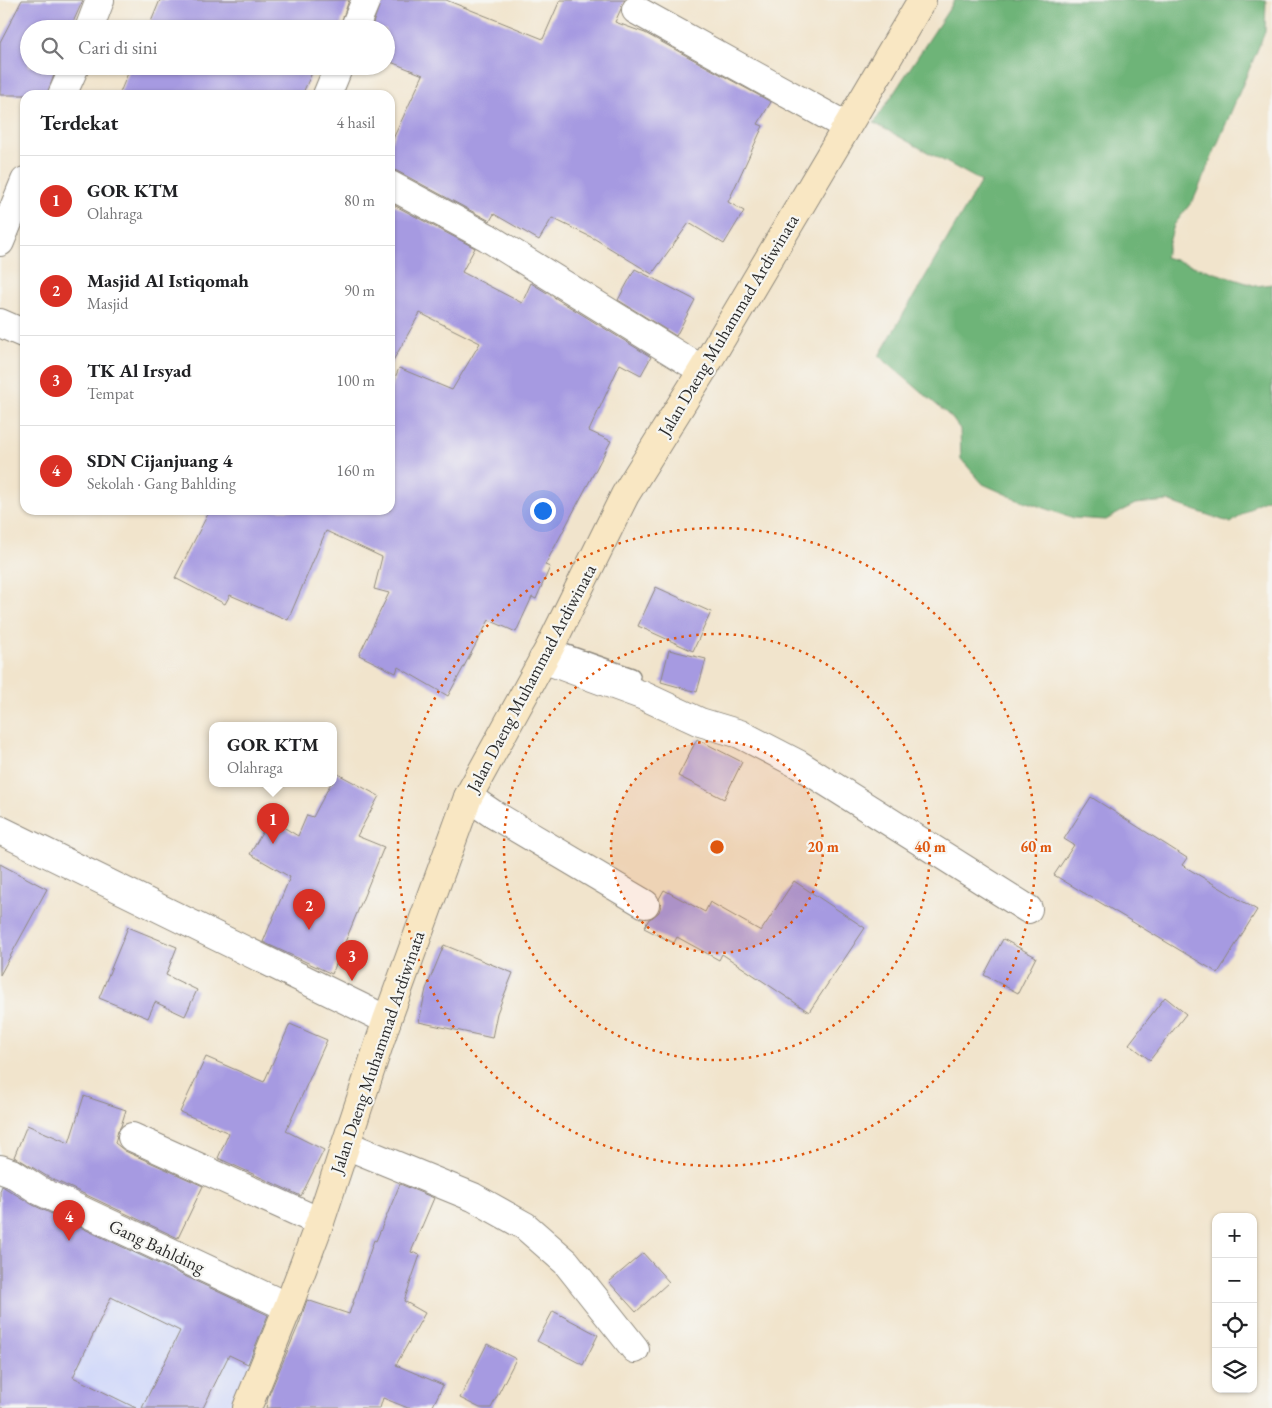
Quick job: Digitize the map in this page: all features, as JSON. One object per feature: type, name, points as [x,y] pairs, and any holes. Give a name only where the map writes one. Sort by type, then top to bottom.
[{"type":"main road","name":"Jalan Daeng Muhammad Ardiwinata","points":[[247,1408],[320,1222],[387,1020],[468,798],[547,653],[624,495],[704,368],[922,0]]},
{"type":"street","points":[[92,20],[100,0]]},
{"type":"street","points":[[358,20],[366,0]]},
{"type":"street","points":[[636,10],[846,126]]},
{"type":"street","points":[[64,90],[71,75]]},
{"type":"street","points":[[329,90],[335,75]]},
{"type":"street","points":[[395,188],[487,237],[689,362],[704,368]]},
{"type":"street","points":[[0,242],[20,193]]},
{"type":"street","points":[[0,323],[20,332]]},
{"type":"street","points":[[547,653],[700,722],[740,734],[798,764],[1028,909]]},
{"type":"street","points":[[468,798],[645,904]]},
{"type":"street","points":[[0,830],[387,1020]]},
{"type":"street","points":[[132,1137],[320,1222]]},
{"type":"street","points":[[346,1145],[474,1198],[525,1226],[566,1262],[635,1349]]},
{"type":"street","name":"Gang Bahlding","points":[[0,1169],[14,1174],[40,1191],[288,1307]]},
{"type":"lane","points":[[547,653],[632,676]]},
{"type":"shaded area","points":[[0,1175],[275,1306],[231,1408],[0,1408]]},
{"type":"green space","points":[[955,0],[1266,0],[1265,32],[1194,199],[1174,225],[1165,257],[1256,286],[1272,284],[1272,497],[1256,504],[1231,523],[1168,501],[1135,504],[1106,520],[1074,518],[1012,497],[983,484],[961,459],[960,429],[951,417],[879,356],[981,181],[874,123]]},
{"type":"building","points":[[22,0],[83,0],[74,20],[20,20],[20,75],[54,75],[49,90],[20,90],[20,95],[0,95],[0,42]]},
{"type":"building","points":[[160,0],[349,0],[342,20],[152,20]]},
{"type":"building","points":[[381,0],[446,0],[543,39],[560,0],[625,0],[615,22],[645,33],[771,102],[758,124],[763,126],[728,202],[744,211],[724,244],[689,223],[652,274],[595,239],[552,218],[539,240],[494,214],[490,221],[395,170],[395,134],[423,75],[395,64],[395,20],[374,20]]},
{"type":"building","points":[[127,75],[311,75],[304,90],[121,90]]},
{"type":"building","points":[[395,206],[475,248],[462,272],[522,303],[531,283],[651,357],[641,375],[620,364],[589,431],[611,441],[545,565],[550,567],[536,599],[532,597],[516,632],[489,620],[448,696],[398,667],[396,673],[359,655],[389,593],[374,589],[382,557],[326,531],[288,620],[230,595],[225,604],[175,578],[207,515],[395,515],[395,378],[399,368],[452,390],[480,343],[420,313],[395,357]]},
{"type":"building","points":[[635,269],[695,300],[676,336],[618,300]]},
{"type":"building","points":[[656,587],[711,612],[693,651],[638,626]]},
{"type":"building","points":[[669,650],[706,659],[697,692],[661,682]]},
{"type":"building","points":[[697,739],[742,762],[724,799],[678,776]]},
{"type":"building","points":[[337,774],[379,796],[357,836],[384,847],[332,974],[263,942],[290,877],[250,854],[270,819],[298,836],[307,815],[313,817],[329,787],[337,787]]},
{"type":"building","points":[[1091,797],[1187,858],[1182,865],[1257,910],[1218,973],[1054,875],[1074,845],[1064,839]]},
{"type":"building","points":[[0,864],[47,889],[0,975]]},
{"type":"building","points":[[794,881],[865,928],[809,1012],[722,954],[719,960],[677,937],[674,943],[644,928],[649,919],[659,912],[661,905],[659,899],[664,890],[705,912],[710,902],[761,931]]},
{"type":"building","points":[[128,927],[177,947],[166,975],[197,990],[185,1016],[155,1002],[148,1018],[99,998]]},
{"type":"building","points":[[1003,939],[1036,957],[1018,993],[984,975]]},
{"type":"building","points":[[444,945],[513,973],[497,1013],[492,1038],[419,1022],[426,989]]},
{"type":"building","points":[[1165,997],[1186,1014],[1150,1060],[1129,1044]]},
{"type":"building","points":[[290,1024],[327,1040],[286,1131],[324,1150],[301,1196],[218,1158],[229,1133],[180,1112],[206,1057],[264,1082]]},
{"type":"building","points":[[84,1096],[126,1110],[115,1143],[125,1151],[203,1186],[178,1238],[48,1177],[14,1157],[27,1125],[69,1143]]},
{"type":"building","points":[[400,1184],[434,1198],[411,1252],[420,1255],[404,1301],[425,1313],[396,1365],[443,1385],[432,1408],[408,1408],[383,1398],[380,1408],[266,1408],[268,1397],[299,1324],[307,1300],[349,1314],[374,1240],[376,1241]]},
{"type":"building","points":[[2,1186],[33,1205],[268,1315],[248,1364],[229,1355],[203,1408],[142,1408],[180,1331],[111,1297],[73,1377],[136,1408],[0,1408],[0,1191]]},
{"type":"building","points":[[643,1253],[669,1282],[636,1312],[609,1282]]},
{"type":"building","points":[[553,1311],[598,1335],[583,1365],[537,1341]]},
{"type":"building","points":[[487,1344],[516,1359],[491,1408],[480,1408],[460,1398]]},
{"type":"place","name":"GOR KTM","points":[[273,844]]},
{"type":"place","name":"Masjid Al Istiqomah","points":[[309,930]]},
{"type":"place","name":"TK Al Irsyad","points":[[352,981]]},
{"type":"place","name":"SDN Cijanjuang 4","points":[[69,1241]]}]
